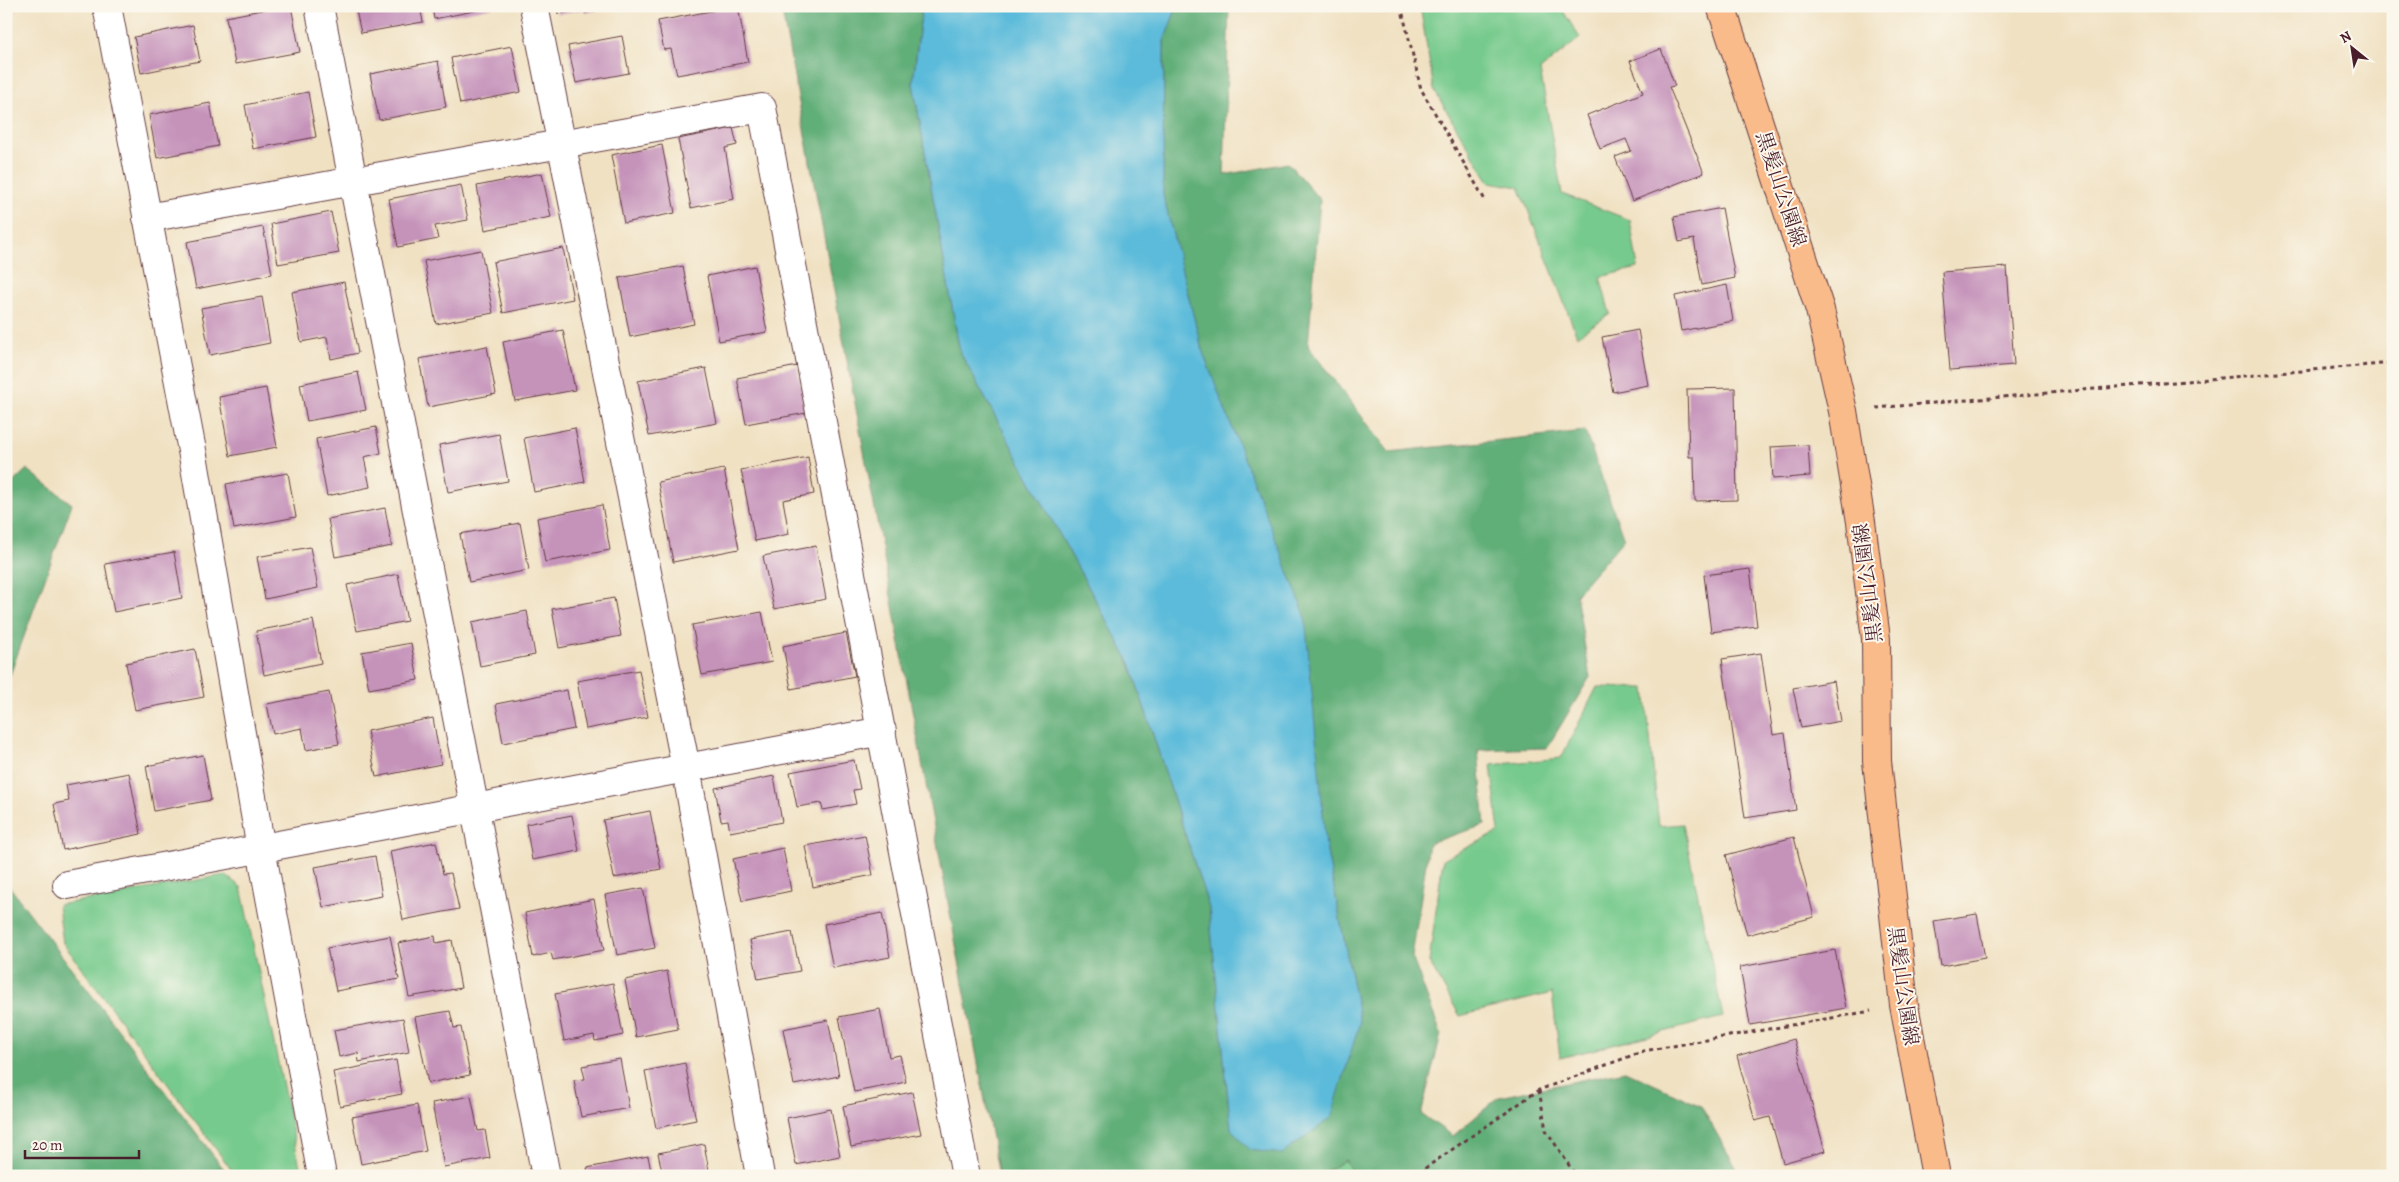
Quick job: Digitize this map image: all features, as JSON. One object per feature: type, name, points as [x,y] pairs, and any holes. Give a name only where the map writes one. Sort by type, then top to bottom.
[{"type":"main road","name":"黒髪山公園線","points":[[1721,6],[1820,310],[1843,411],[1861,522],[1876,639],[1877,761],[1904,1005],[1936,1176]]},
{"type":"street","points":[[107,6],[195,471],[261,849],[322,1176]]},
{"type":"street","points":[[319,6],[546,1176]]},
{"type":"street","points":[[534,6],[686,768],[760,1176]]},
{"type":"street","points":[[147,218],[353,183],[561,143],[762,108],[966,1176]]},
{"type":"street","points":[[68,885],[882,731]]},
{"type":"path","points":[[1400,6],[1421,89],[1485,200]]},
{"type":"path","points":[[1843,411],[2393,363]]},
{"type":"path","points":[[1418,1173],[1539,1090],[1644,1050],[1904,1005]]},
{"type":"path","points":[[1539,1090],[1546,1130],[1576,1176]]},
{"type":"green space","points":[[781,6],[922,6],[913,83],[960,352],[1130,663],[1209,908],[1231,1129],[1360,1022],[1326,847],[1163,195],[1164,41],[1177,6],[1229,6],[1224,175],[1288,163],[1320,200],[1308,346],[1389,452],[1585,431],[1624,539],[1576,594],[1590,677],[1547,748],[1478,750],[1485,825],[1429,843],[1412,957],[1441,1034],[1421,1114],[1453,1136],[1499,1097],[1625,1071],[1701,1106],[1741,1176],[1354,1176],[1345,1160],[1318,1176],[999,1176]]},
{"type":"green space","points":[[1420,6],[1560,6],[1580,38],[1540,70],[1562,194],[1630,220],[1638,268],[1600,277],[1610,314],[1577,336],[1519,187],[1489,182],[1434,90]]},
{"type":"green space","points":[[27,469],[72,504],[6,686],[6,489]]},
{"type":"green space","points":[[1597,687],[1645,688],[1659,826],[1683,824],[1723,1017],[1560,1058],[1552,993],[1460,1016],[1429,962],[1443,859],[1499,832],[1491,765],[1561,758]]},
{"type":"green space","points":[[225,875],[241,887],[302,1176],[236,1176],[63,943],[58,905]]},
{"type":"green space","points":[[6,882],[229,1176],[6,1176]]},
{"type":"green space","points":[[1345,1160],[1354,1176],[1318,1176]]},
{"type":"water","points":[[922,6],[1177,6],[1164,41],[1163,195],[1202,350],[1305,615],[1326,847],[1360,1022],[1331,1118],[1282,1154],[1250,1150],[1231,1129],[1209,908],[1130,663],[960,352],[913,83]]},
{"type":"building","points":[[282,6],[291,6],[300,52],[235,64],[226,17]]},
{"type":"building","points":[[355,6],[420,6],[423,22],[361,33]]},
{"type":"building","points":[[432,6],[494,6],[494,7],[434,19]]},
{"type":"building","points":[[557,6],[612,7],[585,13],[584,9],[558,14]]},
{"type":"building","points":[[738,6],[748,62],[677,75],[671,49],[664,50],[658,21]]},
{"type":"building","points":[[193,25],[200,61],[141,73],[134,37]]},
{"type":"building","points":[[622,36],[629,73],[576,83],[568,46]]},
{"type":"building","points":[[512,46],[521,92],[460,104],[451,58]]},
{"type":"building","points":[[1661,49],[1675,86],[1669,87],[1704,173],[1632,201],[1615,157],[1631,151],[1626,139],[1600,149],[1587,115],[1643,93],[1630,61]]},
{"type":"building","points":[[438,61],[446,107],[379,120],[370,74]]},
{"type":"building","points":[[308,92],[316,137],[253,149],[245,105]]},
{"type":"building","points":[[210,103],[218,146],[157,158],[149,115]]},
{"type":"building","points":[[733,128],[737,145],[725,148],[734,199],[691,208],[678,139]]},
{"type":"building","points":[[662,145],[675,213],[624,223],[611,155]]},
{"type":"building","points":[[542,173],[551,217],[485,230],[477,186]]},
{"type":"building","points":[[461,185],[468,220],[435,226],[438,239],[398,247],[389,199]]},
{"type":"building","points":[[1722,208],[1735,278],[1702,285],[1694,239],[1679,242],[1674,217]]},
{"type":"building","points":[[331,212],[339,253],[278,264],[271,224]]},
{"type":"building","points":[[263,227],[272,274],[196,289],[187,242]]},
{"type":"building","points":[[563,248],[573,299],[503,313],[493,262]]},
{"type":"building","points":[[481,250],[493,313],[436,324],[424,261]]},
{"type":"building","points":[[683,266],[694,324],[630,337],[619,278]]},
{"type":"building","points":[[755,266],[767,332],[719,341],[707,276]]},
{"type":"building","points":[[2007,267],[2014,365],[1950,370],[1942,272]]},
{"type":"building","points":[[344,282],[358,353],[331,359],[327,337],[301,342],[292,292]]},
{"type":"building","points":[[1727,285],[1733,321],[1681,331],[1675,296]]},
{"type":"building","points":[[262,297],[270,343],[210,355],[201,308]]},
{"type":"building","points":[[563,330],[575,390],[515,401],[503,342]]},
{"type":"building","points":[[1638,330],[1648,385],[1613,392],[1602,337]]},
{"type":"building","points":[[487,346],[496,394],[428,407],[419,359]]},
{"type":"building","points":[[797,366],[806,413],[746,424],[737,378]]},
{"type":"building","points":[[706,368],[717,423],[649,436],[638,381]]},
{"type":"building","points":[[358,372],[366,410],[307,421],[300,384]]},
{"type":"building","points":[[266,388],[277,447],[230,456],[219,397]]},
{"type":"building","points":[[1735,388],[1737,500],[1695,501],[1694,457],[1689,457],[1687,389]]},
{"type":"building","points":[[376,427],[381,453],[364,457],[370,487],[327,496],[316,439]]},
{"type":"building","points":[[575,428],[585,482],[534,492],[524,438]]},
{"type":"building","points":[[499,434],[508,481],[448,492],[439,445]]},
{"type":"building","points":[[1808,445],[1810,476],[1773,479],[1771,447]]},
{"type":"building","points":[[808,457],[814,494],[783,500],[789,534],[755,541],[741,470]]},
{"type":"building","points":[[724,469],[739,549],[673,562],[658,482]]},
{"type":"building","points":[[288,473],[296,517],[234,529],[226,484]]},
{"type":"building","points":[[602,505],[610,550],[545,562],[537,518]]},
{"type":"building","points":[[385,508],[392,546],[335,557],[328,519]]},
{"type":"building","points":[[520,523],[529,570],[469,582],[460,534]]},
{"type":"building","points":[[816,546],[826,599],[774,609],[763,556]]},
{"type":"building","points":[[310,547],[318,588],[265,599],[257,557]]},
{"type":"building","points":[[174,552],[182,598],[114,612],[105,564]]},
{"type":"building","points":[[1750,569],[1757,626],[1711,632],[1704,575]]},
{"type":"building","points":[[398,574],[407,621],[357,631],[347,585]]},
{"type":"building","points":[[614,598],[621,636],[559,648],[552,609]]},
{"type":"building","points":[[527,611],[535,655],[480,666],[472,622]]},
{"type":"building","points":[[762,612],[772,662],[702,675],[692,625]]},
{"type":"building","points":[[313,620],[321,663],[264,675],[256,631]]},
{"type":"building","points":[[846,633],[855,676],[791,689],[783,646]]},
{"type":"building","points":[[411,643],[418,680],[369,689],[362,652]]},
{"type":"building","points":[[195,649],[204,697],[135,710],[126,663]]},
{"type":"building","points":[[1761,653],[1773,735],[1785,733],[1796,810],[1745,818],[1722,659]]},
{"type":"building","points":[[639,670],[648,717],[586,729],[577,681]]},
{"type":"building","points":[[1834,681],[1841,721],[1801,728],[1793,688]]},
{"type":"building","points":[[567,690],[574,729],[503,743],[496,704]]},
{"type":"building","points":[[329,692],[339,744],[306,750],[302,728],[273,734],[267,704]]},
{"type":"building","points":[[433,718],[441,764],[376,777],[367,731]]},
{"type":"building","points":[[203,755],[211,800],[154,811],[146,766]]},
{"type":"building","points":[[854,760],[860,789],[853,790],[856,804],[823,810],[821,803],[797,807],[790,772]]},
{"type":"building","points":[[129,773],[141,834],[63,850],[54,804],[69,801],[66,785]]},
{"type":"building","points":[[774,776],[782,822],[730,832],[728,820],[721,821],[715,788]]},
{"type":"building","points":[[650,811],[661,869],[614,878],[603,820]]},
{"type":"building","points":[[572,815],[579,851],[532,860],[526,824]]},
{"type":"building","points":[[865,835],[873,875],[813,887],[805,846]]},
{"type":"building","points":[[1794,837],[1814,917],[1747,935],[1726,855]]},
{"type":"building","points":[[436,842],[443,874],[451,873],[459,909],[403,920],[390,851]]},
{"type":"building","points":[[783,848],[791,891],[742,901],[733,859]]},
{"type":"building","points":[[375,856],[382,896],[323,907],[315,867]]},
{"type":"building","points":[[643,888],[655,948],[617,955],[605,895]]},
{"type":"building","points":[[594,899],[604,950],[553,960],[551,953],[533,957],[525,913]]},
{"type":"building","points":[[882,913],[890,957],[833,968],[824,924]]},
{"type":"building","points":[[1977,914],[1985,958],[1941,966],[1934,921]]},
{"type":"building","points":[[792,932],[800,971],[758,979],[750,940]]},
{"type":"building","points":[[390,936],[399,979],[336,991],[327,948]]},
{"type":"building","points":[[435,936],[436,943],[452,940],[461,988],[409,997],[398,943]]},
{"type":"building","points":[[1835,950],[1846,1008],[1750,1025],[1740,967]]},
{"type":"building","points":[[667,971],[678,1029],[636,1037],[625,980]]},
{"type":"building","points":[[613,983],[623,1035],[595,1041],[594,1035],[564,1041],[555,994]]},
{"type":"building","points":[[880,1009],[889,1057],[900,1055],[906,1082],[854,1092],[839,1017]]},
{"type":"building","points":[[450,1011],[454,1028],[461,1027],[470,1075],[428,1083],[415,1017]]},
{"type":"building","points":[[403,1018],[409,1052],[359,1062],[358,1053],[339,1057],[334,1030]]},
{"type":"building","points":[[828,1020],[839,1076],[794,1085],[783,1029]]},
{"type":"building","points":[[1794,1039],[1825,1151],[1783,1163],[1770,1117],[1755,1121],[1737,1056]]},
{"type":"building","points":[[620,1059],[629,1108],[581,1117],[574,1080],[585,1079],[582,1066]]},
{"type":"building","points":[[396,1060],[402,1094],[340,1106],[333,1072]]},
{"type":"building","points":[[685,1063],[696,1120],[656,1128],[645,1071]]},
{"type":"building","points":[[912,1092],[921,1134],[851,1147],[843,1106]]},
{"type":"building","points":[[471,1096],[478,1131],[485,1130],[490,1158],[444,1167],[432,1103]]},
{"type":"building","points":[[417,1105],[426,1151],[361,1164],[352,1117]]},
{"type":"building","points":[[831,1109],[840,1156],[796,1165],[787,1118]]},
{"type":"building","points":[[704,1144],[710,1176],[663,1176],[658,1153]]},
{"type":"building","points":[[648,1156],[652,1176],[589,1176],[587,1168]]},
{"type":"building","points":[[944,1170],[945,1176],[917,1176],[917,1175]]}]
